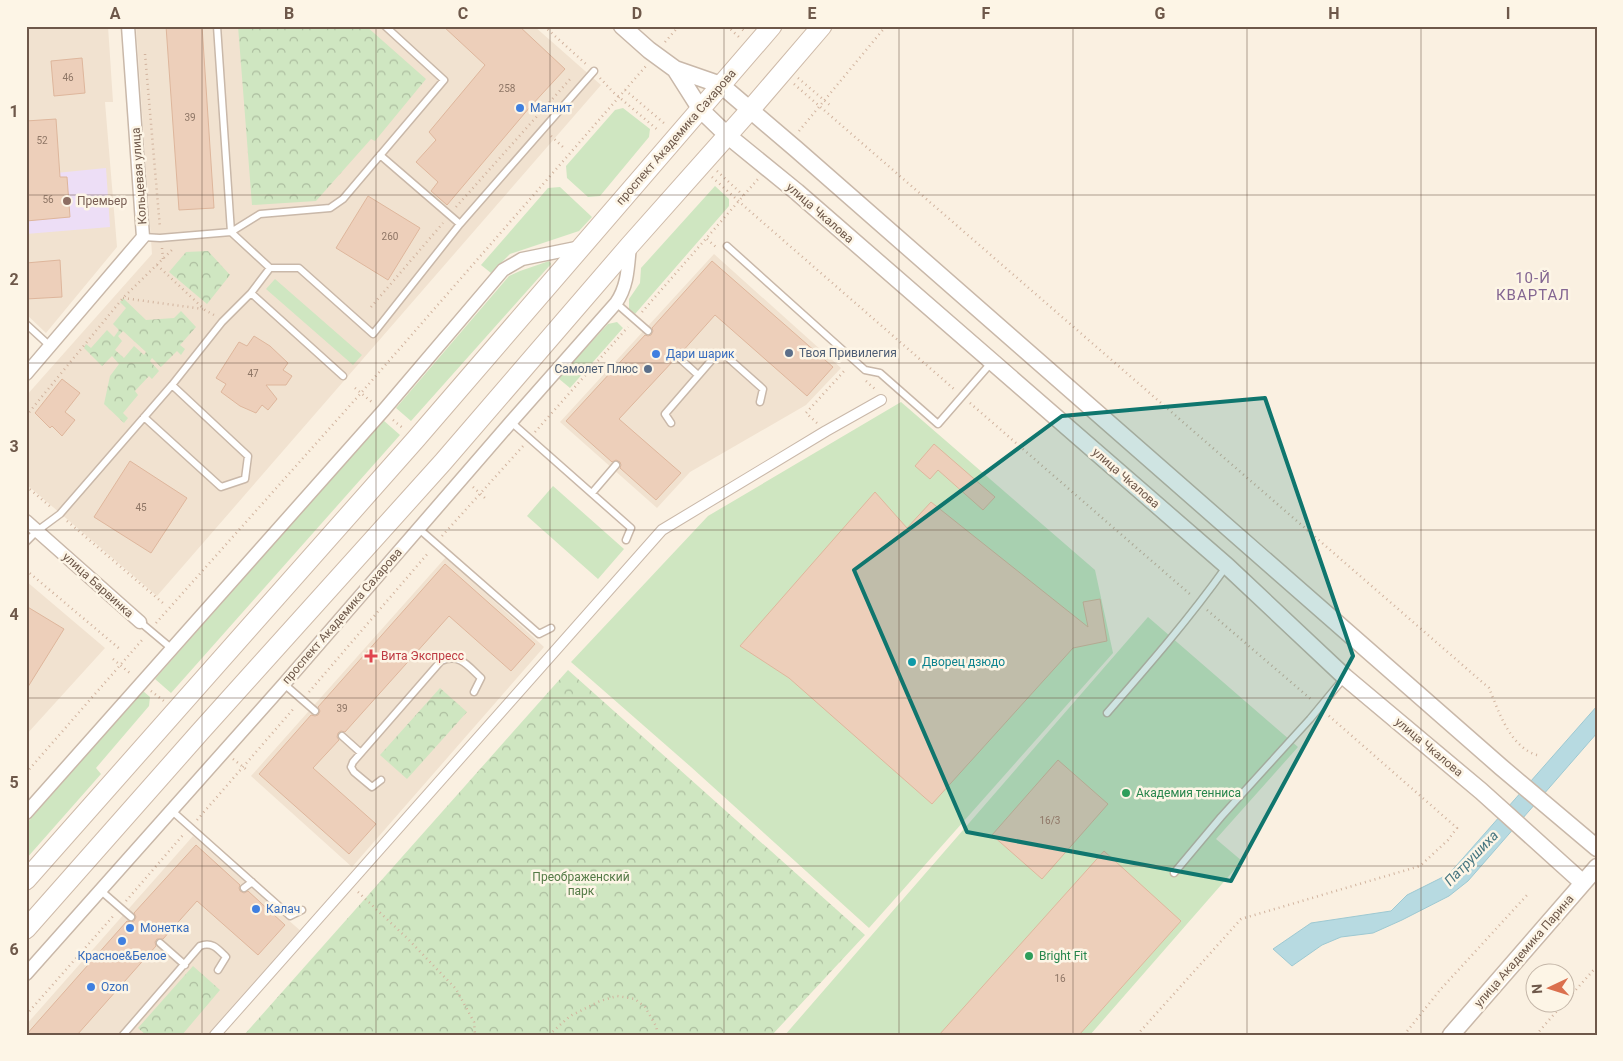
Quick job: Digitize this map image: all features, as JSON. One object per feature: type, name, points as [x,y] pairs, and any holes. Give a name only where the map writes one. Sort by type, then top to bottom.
[{"type":"main road","name":"проспект Академика Сахарова","points":[[26,880],[403,454],[772,26]]},
{"type":"main road","points":[[26,929],[443,462],[822,26]]},
{"type":"street","name":"Кольцевая улица","points":[[26,374],[143,237],[128,26]]},
{"type":"street","name":"улица Чкалова","points":[[622,26],[655,55],[675,69],[720,85],[750,110],[1501,767],[1597,848]]},
{"type":"street","name":"улица Чкалова","points":[[675,69],[700,110],[727,135],[768,168],[1227,566],[1345,677],[1480,791],[1583,883]]},
{"type":"street","name":"проспект Академика Сахарова","points":[[26,974],[284,684],[616,303],[627,279],[630,245]]},
{"type":"street","points":[[26,813],[383,411],[503,270],[522,259],[581,247]]},
{"type":"street","points":[[215,1035],[662,530],[881,400]]},
{"type":"street","name":"улица Барвинка","points":[[26,521],[140,622]]},
{"type":"street","name":"улица Академика Парина","points":[[1451,1035],[1597,867]]},
{"type":"lane","points":[[217,26],[231,232],[270,268],[298,268],[373,334],[460,224],[594,71]]},
{"type":"lane","points":[[143,237],[160,238],[231,232],[260,214],[330,208],[343,199],[444,80],[385,26]]},
{"type":"lane","points":[[380,155],[460,224]]},
{"type":"lane","points":[[727,246],[865,370],[880,373],[938,424],[961,395],[992,362]]},
{"type":"lane","points":[[26,542],[37,530],[60,514],[172,385],[222,322],[251,293],[270,268]]},
{"type":"lane","points":[[251,293],[343,376]]},
{"type":"lane","points":[[616,303],[648,331]]},
{"type":"lane","points":[[26,324],[50,346]]},
{"type":"lane","points":[[677,356],[698,375]]},
{"type":"lane","points":[[671,423],[665,414],[716,356],[726,356],[763,389],[760,402]]},
{"type":"lane","points":[[144,417],[221,487],[245,478],[248,456],[172,385]]},
{"type":"lane","points":[[511,422],[631,528],[626,540]]},
{"type":"lane","points":[[592,493],[616,465]]},
{"type":"lane","points":[[418,528],[539,634],[550,628]]},
{"type":"lane","points":[[1107,713],[1200,603],[1227,566]]},
{"type":"lane","name":"улица Барвинка","points":[[140,622],[171,648]]},
{"type":"lane","points":[[381,780],[372,787],[354,772],[351,767],[353,762],[441,661],[451,657],[460,659],[482,678],[474,692]]},
{"type":"lane","points":[[1174,873],[1227,810],[1320,708],[1345,677]]},
{"type":"lane","points":[[284,684],[314,711]]},
{"type":"lane","points":[[342,736],[361,753]]},
{"type":"lane","points":[[171,810],[290,916],[302,910]]},
{"type":"lane","points":[[244,888],[252,882]]},
{"type":"lane","points":[[100,890],[130,917]]},
{"type":"lane","points":[[160,943],[185,965]]},
{"type":"lane","points":[[123,1035],[200,946],[206,944],[213,945],[226,957],[218,970]]},
{"type":"path","points":[[544,26],[619,96],[673,142]]},
{"type":"path","points":[[26,773],[150,630],[361,393],[679,26]]},
{"type":"path","points":[[789,143],[886,26]]},
{"type":"path","points":[[145,46],[163,259]]},
{"type":"path","points":[[370,307],[572,78]]},
{"type":"path","points":[[821,106],[1489,688],[1503,721],[1514,739],[1529,753],[1537,755]]},
{"type":"path","points":[[700,166],[1458,828],[1420,866],[1241,919],[1137,1035]]},
{"type":"path","points":[[26,1014],[302,700],[436,544],[768,168]]},
{"type":"path","points":[[26,416],[123,298],[173,249],[182,248]]},
{"type":"path","points":[[157,265],[205,310],[222,322]]},
{"type":"path","points":[[123,298],[205,310]]},
{"type":"path","points":[[826,431],[806,413],[846,369]]},
{"type":"path","points":[[26,486],[164,604]]},
{"type":"path","points":[[26,570],[121,650]]},
{"type":"path","points":[[349,884],[456,989],[474,1022],[476,1035]]},
{"type":"path","points":[[1404,1035],[1440,990],[1528,894]]},
{"type":"path","points":[[1576,989],[1597,966]]},
{"type":"path","points":[[548,1035],[570,1016],[600,1001],[617,996],[635,999],[645,1007],[656,1026],[658,1035]]},
{"type":"path","points":[[1536,1035],[1554,1014]]},
{"type":"highlighted area","points":[[1265,398],[1353,656],[1231,881],[967,832],[854,570],[1062,416]]},
{"type":"shaded area","points":[[26,26],[108,26],[113,102],[105,102],[117,247],[46,333],[26,314]]},
{"type":"shaded area","points":[[136,26],[534,26],[601,85],[157,596],[26,484],[26,396],[152,254]]},
{"type":"shaded area","name":"Премьер","points":[[106,168],[110,227],[26,234],[26,176]]},
{"type":"shaded area","points":[[714,254],[841,368],[806,405],[690,472],[657,508],[560,422]]},
{"type":"shaded area","points":[[446,557],[544,647],[352,867],[251,776]]},
{"type":"shaded area","points":[[26,581],[105,648],[26,735]]},
{"type":"shaded area","points":[[193,836],[303,933],[213,1035],[26,1035],[26,1025]]},
{"type":"green space","points":[[238,26],[366,26],[426,79],[375,141],[371,139],[316,201],[252,205]]},
{"type":"green space","points":[[623,108],[650,129],[649,137],[600,196],[588,197],[567,178],[566,166],[615,110]]},
{"type":"green space","points":[[715,186],[729,199],[729,206],[635,314],[629,309],[629,299],[640,283],[641,268]]},
{"type":"green space","points":[[560,187],[592,217],[579,231],[510,254],[491,273],[481,265],[548,188]]},
{"type":"green space","points":[[208,251],[230,275],[207,304],[169,272],[186,252]]},
{"type":"green space","points":[[549,261],[551,264],[411,421],[396,408],[509,276]]},
{"type":"green space","points":[[275,279],[362,355],[353,365],[266,289]]},
{"type":"green space","points":[[123,298],[146,320],[174,318],[181,311],[196,327],[180,345],[185,349],[181,355],[177,351],[161,367],[152,358],[150,361],[159,371],[152,379],[149,376],[135,391],[138,395],[123,413],[128,418],[124,423],[104,404],[110,376],[119,364],[112,356],[102,366],[84,348],[86,344],[91,348],[107,330],[114,337],[119,330],[113,324],[126,308],[120,302]],"holes":[[[123,331],[146,352],[144,355],[134,346],[124,358],[115,350],[122,341],[118,336]]]},
{"type":"green space","points":[[617,322],[623,328],[570,388],[558,378],[608,324]]},
{"type":"green space","points":[[901,402],[1095,570],[1113,653],[869,928],[691,767],[571,662],[708,516]]},
{"type":"green space","points":[[383,420],[400,435],[171,693],[155,679]]},
{"type":"green space","points":[[553,486],[624,549],[598,579],[527,516]]},
{"type":"green space","name":"Академия тенниса","points":[[1148,617],[1298,747],[1216,839],[1242,861],[1090,1035],[785,1035]]},
{"type":"green space","name":"Преображенский парк","points":[[568,670],[865,935],[772,1035],[244,1035]]},
{"type":"green space","points":[[440,688],[467,712],[407,779],[380,755]]},
{"type":"green space","points":[[143,691],[150,697],[149,706],[96,768],[101,774],[26,859],[26,824]]},
{"type":"green space","points":[[193,966],[220,990],[182,1035],[146,1035],[138,1028]]},
{"type":"water","name":"Патрушиха","points":[[1597,706],[1597,733],[1468,881],[1449,896],[1373,933],[1341,937],[1322,945],[1292,966],[1273,949],[1311,923],[1391,911],[1407,895],[1449,874]]},
{"type":"building","points":[[166,26],[202,26],[214,208],[179,210]]},
{"type":"building","points":[[443,26],[519,26],[565,69],[530,107],[447,205],[431,191],[438,182],[416,162],[436,140],[429,132],[485,65]]},
{"type":"building","points":[[82,58],[85,93],[54,96],[51,61]]},
{"type":"building","points":[[56,119],[60,177],[67,177],[70,217],[26,221],[26,121]]},
{"type":"building","points":[[368,196],[420,228],[388,280],[336,248]]},
{"type":"building","points":[[60,260],[62,297],[26,299],[26,263]]},
{"type":"building","points":[[712,261],[833,367],[807,396],[715,315],[681,353],[678,351],[674,352],[672,355],[674,360],[619,419],[681,473],[656,500],[620,468],[620,462],[616,460],[612,462],[566,421],[645,335],[651,335],[652,328]]},
{"type":"building","points":[[254,336],[270,346],[288,363],[283,370],[292,376],[286,385],[266,385],[277,399],[268,410],[262,405],[256,413],[240,406],[221,392],[226,384],[216,378],[239,342],[247,346]]},
{"type":"building","points":[[62,379],[80,393],[65,412],[75,420],[62,436],[52,426],[50,428],[35,413]]},
{"type":"building","points":[[934,444],[995,497],[983,510],[938,470],[930,479],[915,466]]},
{"type":"building","points":[[130,461],[187,498],[151,553],[94,517]]},
{"type":"building","name":"Дворец дзюдо","points":[[875,492],[907,528],[931,502],[1088,627],[1083,602],[1100,599],[1107,641],[1073,648],[932,804],[789,678],[740,646]]},
{"type":"building","points":[[445,564],[535,644],[511,671],[449,616],[345,732],[341,731],[338,733],[337,737],[339,740],[313,768],[376,824],[349,854],[259,774],[311,715],[318,715],[320,711],[318,707]]},
{"type":"building","points":[[26,606],[64,629],[26,690]]},
{"type":"building","points":[[1058,760],[1108,804],[1042,879],[992,835]]},
{"type":"building","points":[[196,845],[240,885],[240,891],[244,893],[248,891],[285,925],[258,955],[197,901],[163,939],[157,939],[155,942],[156,946],[77,1035],[26,1035],[127,921],[134,921],[136,917],[134,913]]},
{"type":"building","points":[[1104,851],[1181,921],[1079,1035],[939,1035]]},
{"type":"place","name":"Магнит","points":[[520,108]]},
{"type":"place","name":"Премьер","points":[[67,201]]},
{"type":"place","name":"Твоя Привилегия","points":[[789,353]]},
{"type":"place","name":"Дари шарик","points":[[656,354]]},
{"type":"place","name":"Самолет Плюс","points":[[648,369]]},
{"type":"place","name":"Вита Экспресс","points":[[371,656]]},
{"type":"place","name":"Дворец дзюдо","points":[[912,662]]},
{"type":"place","name":"Академия тенниса","points":[[1126,793]]},
{"type":"place","name":"Калач","points":[[256,909]]},
{"type":"place","name":"Монетка","points":[[130,928]]},
{"type":"place","name":"Красное&Белое","points":[[122,941]]},
{"type":"place","name":"Bright Fit","points":[[1029,956]]},
{"type":"place","name":"Ozon","points":[[91,987]]},
{"type":"district","name":"10-Й КВАРТАЛ","points":[[1533,286]]}]
